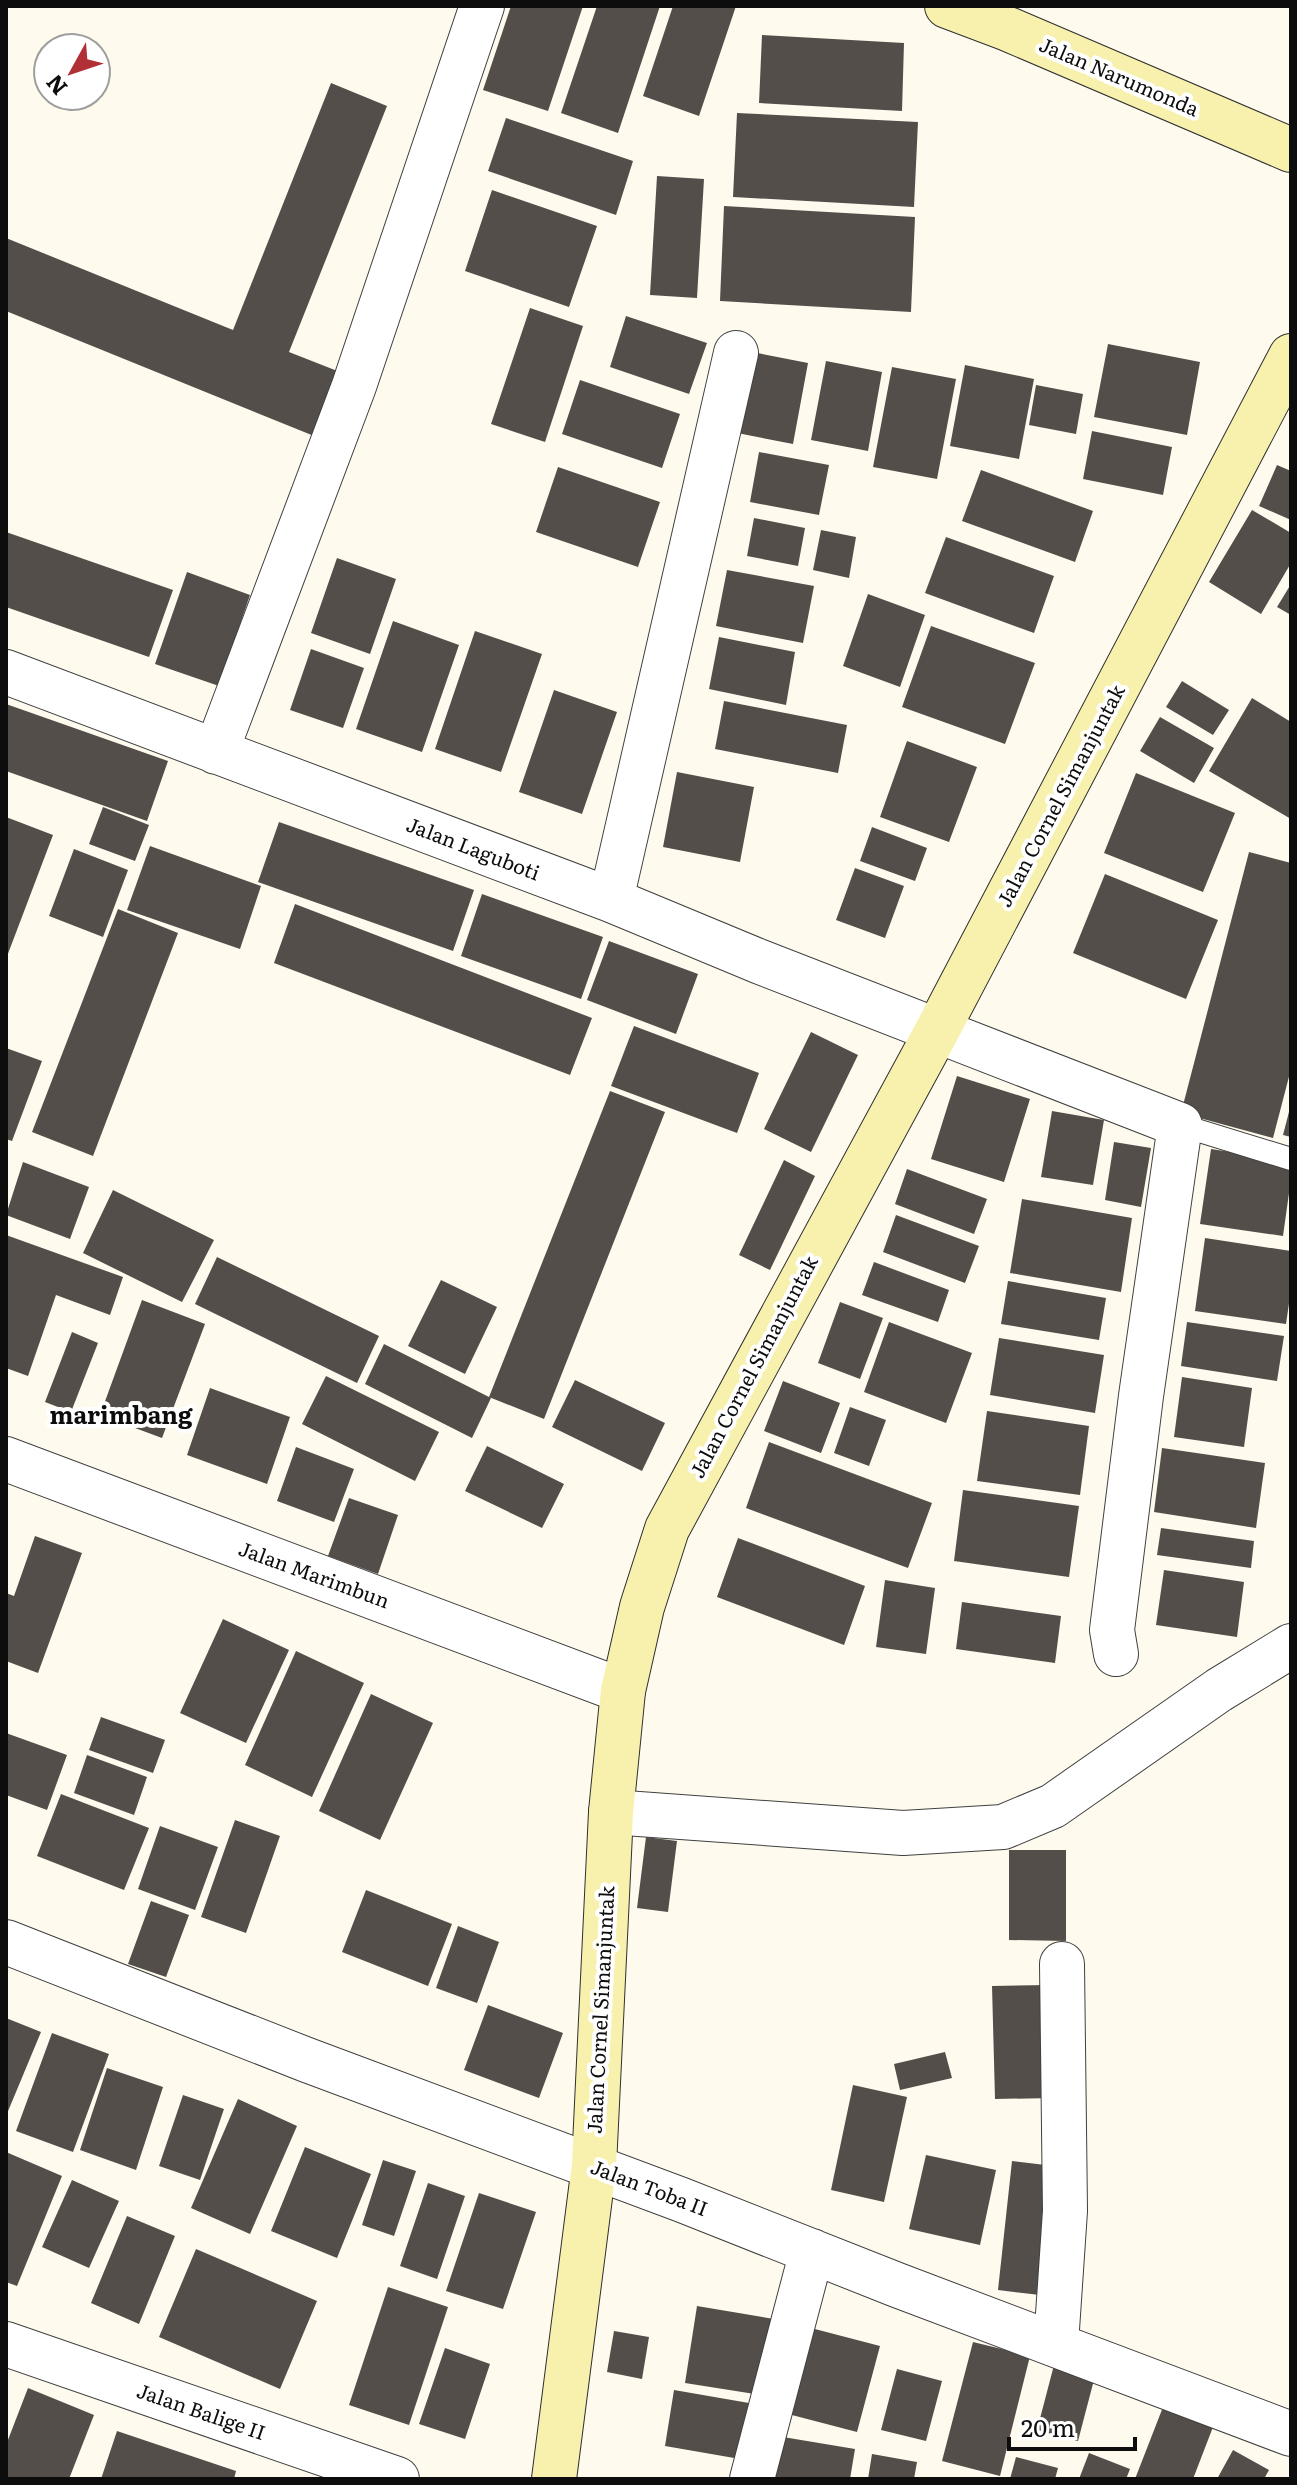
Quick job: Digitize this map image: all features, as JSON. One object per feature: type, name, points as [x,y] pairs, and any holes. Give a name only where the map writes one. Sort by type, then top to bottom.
[{"type":"street","points":[[216,752],[354,386],[482,6]]},
{"type":"street","name":"Jalan Narumonda","points":[[947,6],[1291,150]]},
{"type":"street","points":[[611,900],[736,353]]},
{"type":"street","name":"Jalan Cornel Simanjuntak","points":[[554,2479],[594,2166],[611,1812],[623,1691],[642,1607],[667,1529],[937,1031],[1290,360]]},
{"type":"street","name":"Jalan Laguboti","points":[[6,672],[611,900],[1180,1125]]},
{"type":"street","points":[[1116,1654],[1112,1630],[1141,1396],[1180,1125]]},
{"type":"street","name":"Jalan Marimbun","points":[[6,1459],[623,1691]]},
{"type":"street","points":[[611,1812],[903,1833],[1003,1827],[1053,1806],[1219,1690],[1291,1646]]},
{"type":"street","name":"Jalan Toba II","points":[[6,1942],[307,2060],[594,2166],[1291,2434]]},
{"type":"street","points":[[1056,2344],[1065,2211],[1062,1964]]},
{"type":"street","points":[[752,2479],[812,2251]]},
{"type":"street","name":"Jalan Balige II","points":[[6,2344],[397,2479]]},
{"type":"lane","points":[[1180,1125],[1291,1159]]},
{"type":"building","points":[[511,6],[583,6],[548,111],[483,90]]},
{"type":"building","points":[[597,6],[660,6],[618,133],[561,113]]},
{"type":"building","points":[[673,6],[736,6],[699,116],[643,96]]},
{"type":"building","points":[[762,35],[904,43],[902,111],[759,103]]},
{"type":"building","points":[[331,83],[387,106],[289,352],[345,374],[319,438],[6,311],[6,238],[233,330]]},
{"type":"building","points":[[737,113],[918,122],[914,207],[733,197]]},
{"type":"building","points":[[506,118],[633,161],[616,215],[488,171]]},
{"type":"building","points":[[657,176],[704,179],[697,298],[650,295]]},
{"type":"building","points":[[492,190],[597,226],[569,307],[465,271]]},
{"type":"building","points":[[724,206],[915,217],[911,312],[720,301]]},
{"type":"building","points":[[530,308],[583,326],[545,442],[491,424]]},
{"type":"building","points":[[626,316],[707,343],[689,394],[610,367]]},
{"type":"building","points":[[1108,344],[1200,362],[1187,435],[1094,417]]},
{"type":"building","points":[[747,351],[808,363],[793,444],[732,432]]},
{"type":"building","points":[[826,361],[882,372],[868,451],[811,440]]},
{"type":"building","points":[[965,365],[1034,379],[1019,459],[950,446]]},
{"type":"building","points":[[892,367],[956,379],[937,479],[873,467]]},
{"type":"building","points":[[580,380],[680,414],[662,468],[562,434]]},
{"type":"building","points":[[1036,385],[1083,394],[1076,434],[1029,425]]},
{"type":"building","points":[[1092,431],[1172,447],[1163,495],[1083,479]]},
{"type":"building","points":[[759,452],[829,465],[819,515],[750,502]]},
{"type":"building","points":[[1277,465],[1291,471],[1291,520],[1259,506]]},
{"type":"building","points":[[558,467],[660,502],[638,567],[536,532]]},
{"type":"building","points":[[981,470],[1093,511],[1075,562],[962,521]]},
{"type":"building","points":[[1252,510],[1291,533],[1291,563],[1261,614],[1209,582]]},
{"type":"building","points":[[754,518],[805,528],[798,566],[747,556]]},
{"type":"building","points":[[821,530],[856,537],[849,578],[813,570]]},
{"type":"building","points":[[6,532],[173,590],[149,657],[6,607]]},
{"type":"building","points":[[946,537],[1054,576],[1034,633],[925,593]]},
{"type":"building","points":[[337,558],[396,579],[370,654],[311,633]]},
{"type":"building","points":[[727,570],[814,586],[803,643],[716,626]]},
{"type":"building","points":[[187,572],[250,595],[219,686],[155,664]]},
{"type":"building","points":[[1291,584],[1291,615],[1277,607]]},
{"type":"building","points":[[868,594],[925,615],[900,687],[843,666]]},
{"type":"building","points":[[393,621],[459,645],[422,752],[356,729]]},
{"type":"building","points":[[931,626],[1035,663],[1005,744],[902,707]]},
{"type":"building","points":[[475,631],[542,654],[501,772],[435,749]]},
{"type":"building","points":[[719,637],[795,652],[786,705],[709,689]]},
{"type":"building","points":[[311,649],[364,668],[343,728],[290,710]]},
{"type":"building","points":[[1182,681],[1229,710],[1213,735],[1166,707]]},
{"type":"building","points":[[554,690],[617,712],[582,814],[519,792]]},
{"type":"building","points":[[1252,698],[1291,722],[1291,819],[1209,771]]},
{"type":"building","points":[[724,701],[847,725],[838,773],[715,749]]},
{"type":"building","points":[[6,704],[168,761],[147,821],[6,771]]},
{"type":"building","points":[[1160,717],[1214,748],[1194,783],[1140,751]]},
{"type":"building","points":[[907,741],[977,767],[949,842],[880,817]]},
{"type":"building","points":[[677,772],[754,787],[740,862],[663,847]]},
{"type":"building","points":[[1136,773],[1235,813],[1203,892],[1104,853]]},
{"type":"building","points":[[103,807],[149,825],[135,861],[89,844]]},
{"type":"building","points":[[6,817],[53,835],[6,959]]},
{"type":"building","points":[[279,822],[474,890],[453,951],[258,882]]},
{"type":"building","points":[[872,827],[927,848],[915,881],[860,861]]},
{"type":"building","points":[[150,846],[261,886],[240,949],[127,910]]},
{"type":"building","points":[[74,849],[128,870],[103,937],[49,916]]},
{"type":"building","points":[[1249,852],[1291,863],[1291,1069],[1273,1138],[1181,1113]]},
{"type":"building","points":[[855,868],[904,886],[885,938],[836,920]]},
{"type":"building","points":[[1105,874],[1218,920],[1186,999],[1073,953]]},
{"type":"building","points":[[482,894],[603,937],[581,999],[461,956]]},
{"type":"building","points":[[295,904],[592,1018],[570,1075],[274,963]]},
{"type":"building","points":[[118,909],[178,933],[93,1156],[32,1132]]},
{"type":"building","points":[[609,941],[698,974],[676,1034],[587,1000]]},
{"type":"building","points":[[634,1026],[759,1073],[737,1133],[611,1086]]},
{"type":"building","points":[[811,1032],[858,1055],[811,1152],[764,1129]]},
{"type":"building","points":[[6,1048],[42,1061],[12,1141],[6,1139]]},
{"type":"building","points":[[957,1076],[1030,1099],[1004,1182],[931,1159]]},
{"type":"building","points":[[610,1091],[665,1112],[544,1419],[489,1397]]},
{"type":"building","points":[[1291,1108],[1291,1137],[1283,1135]]},
{"type":"building","points":[[1052,1111],[1104,1120],[1093,1185],[1041,1177]]},
{"type":"building","points":[[1114,1142],[1151,1148],[1141,1207],[1105,1200]]},
{"type":"building","points":[[1211,1149],[1291,1161],[1283,1236],[1200,1224]]},
{"type":"building","points":[[784,1160],[815,1176],[770,1270],[739,1255]]},
{"type":"building","points":[[23,1162],[89,1187],[70,1239],[6,1215]]},
{"type":"building","points":[[907,1169],[987,1199],[974,1234],[895,1204]]},
{"type":"building","points":[[113,1190],[214,1240],[182,1302],[83,1253]]},
{"type":"building","points":[[1022,1199],[1132,1218],[1121,1292],[1010,1273]]},
{"type":"building","points":[[896,1215],[979,1246],[965,1283],[883,1252]]},
{"type":"building","points":[[6,1235],[123,1277],[110,1315],[56,1295],[28,1376],[6,1368]]},
{"type":"building","points":[[1205,1238],[1291,1251],[1291,1290],[1286,1324],[1195,1311]]},
{"type":"building","points":[[217,1257],[379,1336],[357,1383],[195,1304]]},
{"type":"building","points":[[874,1262],[949,1290],[938,1322],[862,1295]]},
{"type":"building","points":[[441,1280],[497,1307],[465,1374],[408,1346]]},
{"type":"building","points":[[1008,1281],[1106,1298],[1099,1340],[1001,1324]]},
{"type":"building","points":[[142,1300],[205,1324],[162,1438],[100,1415]]},
{"type":"building","points":[[840,1302],[883,1318],[860,1379],[818,1363]]},
{"type":"building","points":[[889,1322],[972,1353],[946,1423],[864,1392]]},
{"type":"building","points":[[1187,1322],[1284,1336],[1277,1381],[1181,1366]]},
{"type":"building","points":[[72,1332],[98,1343],[71,1412],[45,1402]]},
{"type":"building","points":[[999,1338],[1104,1355],[1095,1413],[990,1395]]},
{"type":"building","points":[[384,1344],[491,1398],[472,1438],[365,1384]]},
{"type":"building","points":[[326,1376],[439,1432],[415,1481],[302,1424]]},
{"type":"building","points":[[1182,1377],[1252,1388],[1244,1447],[1174,1437]]},
{"type":"building","points":[[575,1380],[665,1423],[642,1471],[552,1427]]},
{"type":"building","points":[[783,1381],[840,1403],[821,1453],[764,1431]]},
{"type":"building","points":[[210,1388],[290,1417],[267,1484],[187,1455]]},
{"type":"building","points":[[850,1407],[886,1420],[869,1466],[834,1453]]},
{"type":"building","points":[[987,1411],[1089,1426],[1080,1495],[977,1481]]},
{"type":"building","points":[[769,1442],[932,1503],[908,1568],[746,1508]]},
{"type":"building","points":[[487,1446],[564,1484],[542,1528],[465,1491]]},
{"type":"building","points":[[296,1447],[354,1469],[334,1522],[277,1501]]},
{"type":"building","points":[[1162,1448],[1265,1463],[1256,1528],[1154,1512]]},
{"type":"building","points":[[963,1490],[1079,1506],[1069,1577],[954,1561]]},
{"type":"building","points":[[349,1498],[398,1515],[378,1574],[328,1556]]},
{"type":"building","points":[[1161,1528],[1254,1541],[1251,1568],[1157,1555]]},
{"type":"building","points":[[35,1536],[82,1553],[38,1673],[6,1661],[6,1593],[14,1596]]},
{"type":"building","points":[[738,1538],[865,1586],[844,1645],[717,1597]]},
{"type":"building","points":[[1164,1570],[1244,1582],[1237,1637],[1156,1625]]},
{"type":"building","points":[[885,1580],[935,1588],[926,1654],[876,1647]]},
{"type":"building","points":[[962,1602],[1061,1616],[1055,1663],[956,1649]]},
{"type":"building","points":[[223,1619],[289,1650],[246,1743],[180,1713]]},
{"type":"building","points":[[296,1651],[364,1683],[312,1797],[245,1765]]},
{"type":"building","points":[[371,1694],[433,1723],[380,1840],[319,1811]]},
{"type":"building","points":[[101,1717],[165,1740],[153,1773],[89,1750]]},
{"type":"building","points":[[6,1733],[67,1755],[47,1810],[6,1795]]},
{"type":"building","points":[[87,1755],[147,1777],[134,1815],[74,1793]]},
{"type":"building","points":[[61,1794],[149,1828],[124,1890],[37,1856]]},
{"type":"building","points":[[235,1820],[280,1836],[246,1933],[201,1917]]},
{"type":"building","points":[[160,1826],[218,1847],[195,1910],[138,1889]]},
{"type":"building","points":[[646,1837],[677,1841],[668,1912],[637,1908]]},
{"type":"building","points":[[1009,1850],[1066,1850],[1066,1941],[1009,1940]]},
{"type":"building","points":[[366,1890],[452,1924],[428,1986],[342,1952]]},
{"type":"building","points":[[151,1901],[189,1915],[166,1977],[128,1964]]},
{"type":"building","points":[[458,1926],[499,1942],[477,2003],[436,1988]]},
{"type":"building","points":[[1049,1985],[1053,2098],[995,2099],[992,1986]]},
{"type":"building","points":[[488,2005],[563,2033],[539,2098],[464,2070]]},
{"type":"building","points":[[6,2018],[41,2032],[6,2116]]},
{"type":"building","points":[[52,2033],[109,2054],[73,2152],[16,2131]]},
{"type":"building","points":[[945,2052],[952,2078],[900,2090],[894,2064]]},
{"type":"building","points":[[107,2068],[163,2087],[136,2170],[80,2150]]},
{"type":"building","points":[[853,2085],[907,2097],[884,2202],[831,2190]]},
{"type":"building","points":[[183,2095],[224,2109],[200,2180],[159,2166]]},
{"type":"building","points":[[238,2099],[297,2126],[250,2234],[191,2208]]},
{"type":"building","points":[[305,2147],[371,2174],[337,2258],[271,2231]]},
{"type":"building","points":[[6,2152],[62,2176],[17,2286],[6,2282]]},
{"type":"building","points":[[926,2155],[996,2170],[980,2245],[909,2229]]},
{"type":"building","points":[[383,2160],[416,2171],[394,2236],[362,2225]]},
{"type":"building","points":[[1012,2161],[1054,2166],[1040,2295],[998,2290]]},
{"type":"building","points":[[72,2180],[119,2201],[89,2268],[42,2247]]},
{"type":"building","points":[[428,2183],[465,2196],[437,2279],[400,2266]]},
{"type":"building","points":[[479,2193],[536,2212],[503,2309],[446,2291]]},
{"type":"building","points":[[127,2216],[175,2236],[139,2324],[91,2303]]},
{"type":"building","points":[[196,2249],[317,2301],[280,2389],[159,2337]]},
{"type":"building","points":[[388,2287],[448,2307],[409,2425],[349,2405]]},
{"type":"building","points":[[697,2306],[774,2319],[761,2395],[685,2383]]},
{"type":"building","points":[[811,2328],[880,2346],[857,2432],[788,2414]]},
{"type":"building","points":[[614,2331],[649,2337],[642,2379],[607,2372]]},
{"type":"building","points":[[973,2342],[1030,2356],[1000,2476],[942,2461]]},
{"type":"building","points":[[445,2348],[490,2364],[465,2439],[419,2424]]},
{"type":"building","points":[[1054,2365],[1095,2376],[1078,2441],[1037,2430]]},
{"type":"building","points":[[897,2369],[942,2381],[926,2441],[881,2430]]},
{"type":"building","points":[[28,2388],[94,2415],[69,2479],[6,2479],[6,2445]]},
{"type":"building","points":[[674,2390],[749,2403],[740,2459],[665,2446]]},
{"type":"building","points":[[1163,2407],[1213,2427],[1193,2479],[1135,2479]]},
{"type":"building","points":[[117,2431],[236,2471],[234,2479],[101,2479]]},
{"type":"building","points":[[771,2435],[855,2449],[850,2479],[764,2479]]},
{"type":"building","points":[[1233,2450],[1269,2470],[1264,2479],[1217,2479]]},
{"type":"building","points":[[1089,2453],[1130,2469],[1126,2479],[1079,2479]]},
{"type":"building","points":[[872,2454],[917,2462],[914,2479],[868,2479]]},
{"type":"building","points":[[1016,2457],[1058,2468],[1055,2479],[1010,2479]]},
{"type":"district","name":"marimbang","points":[[121,1416]]}]
